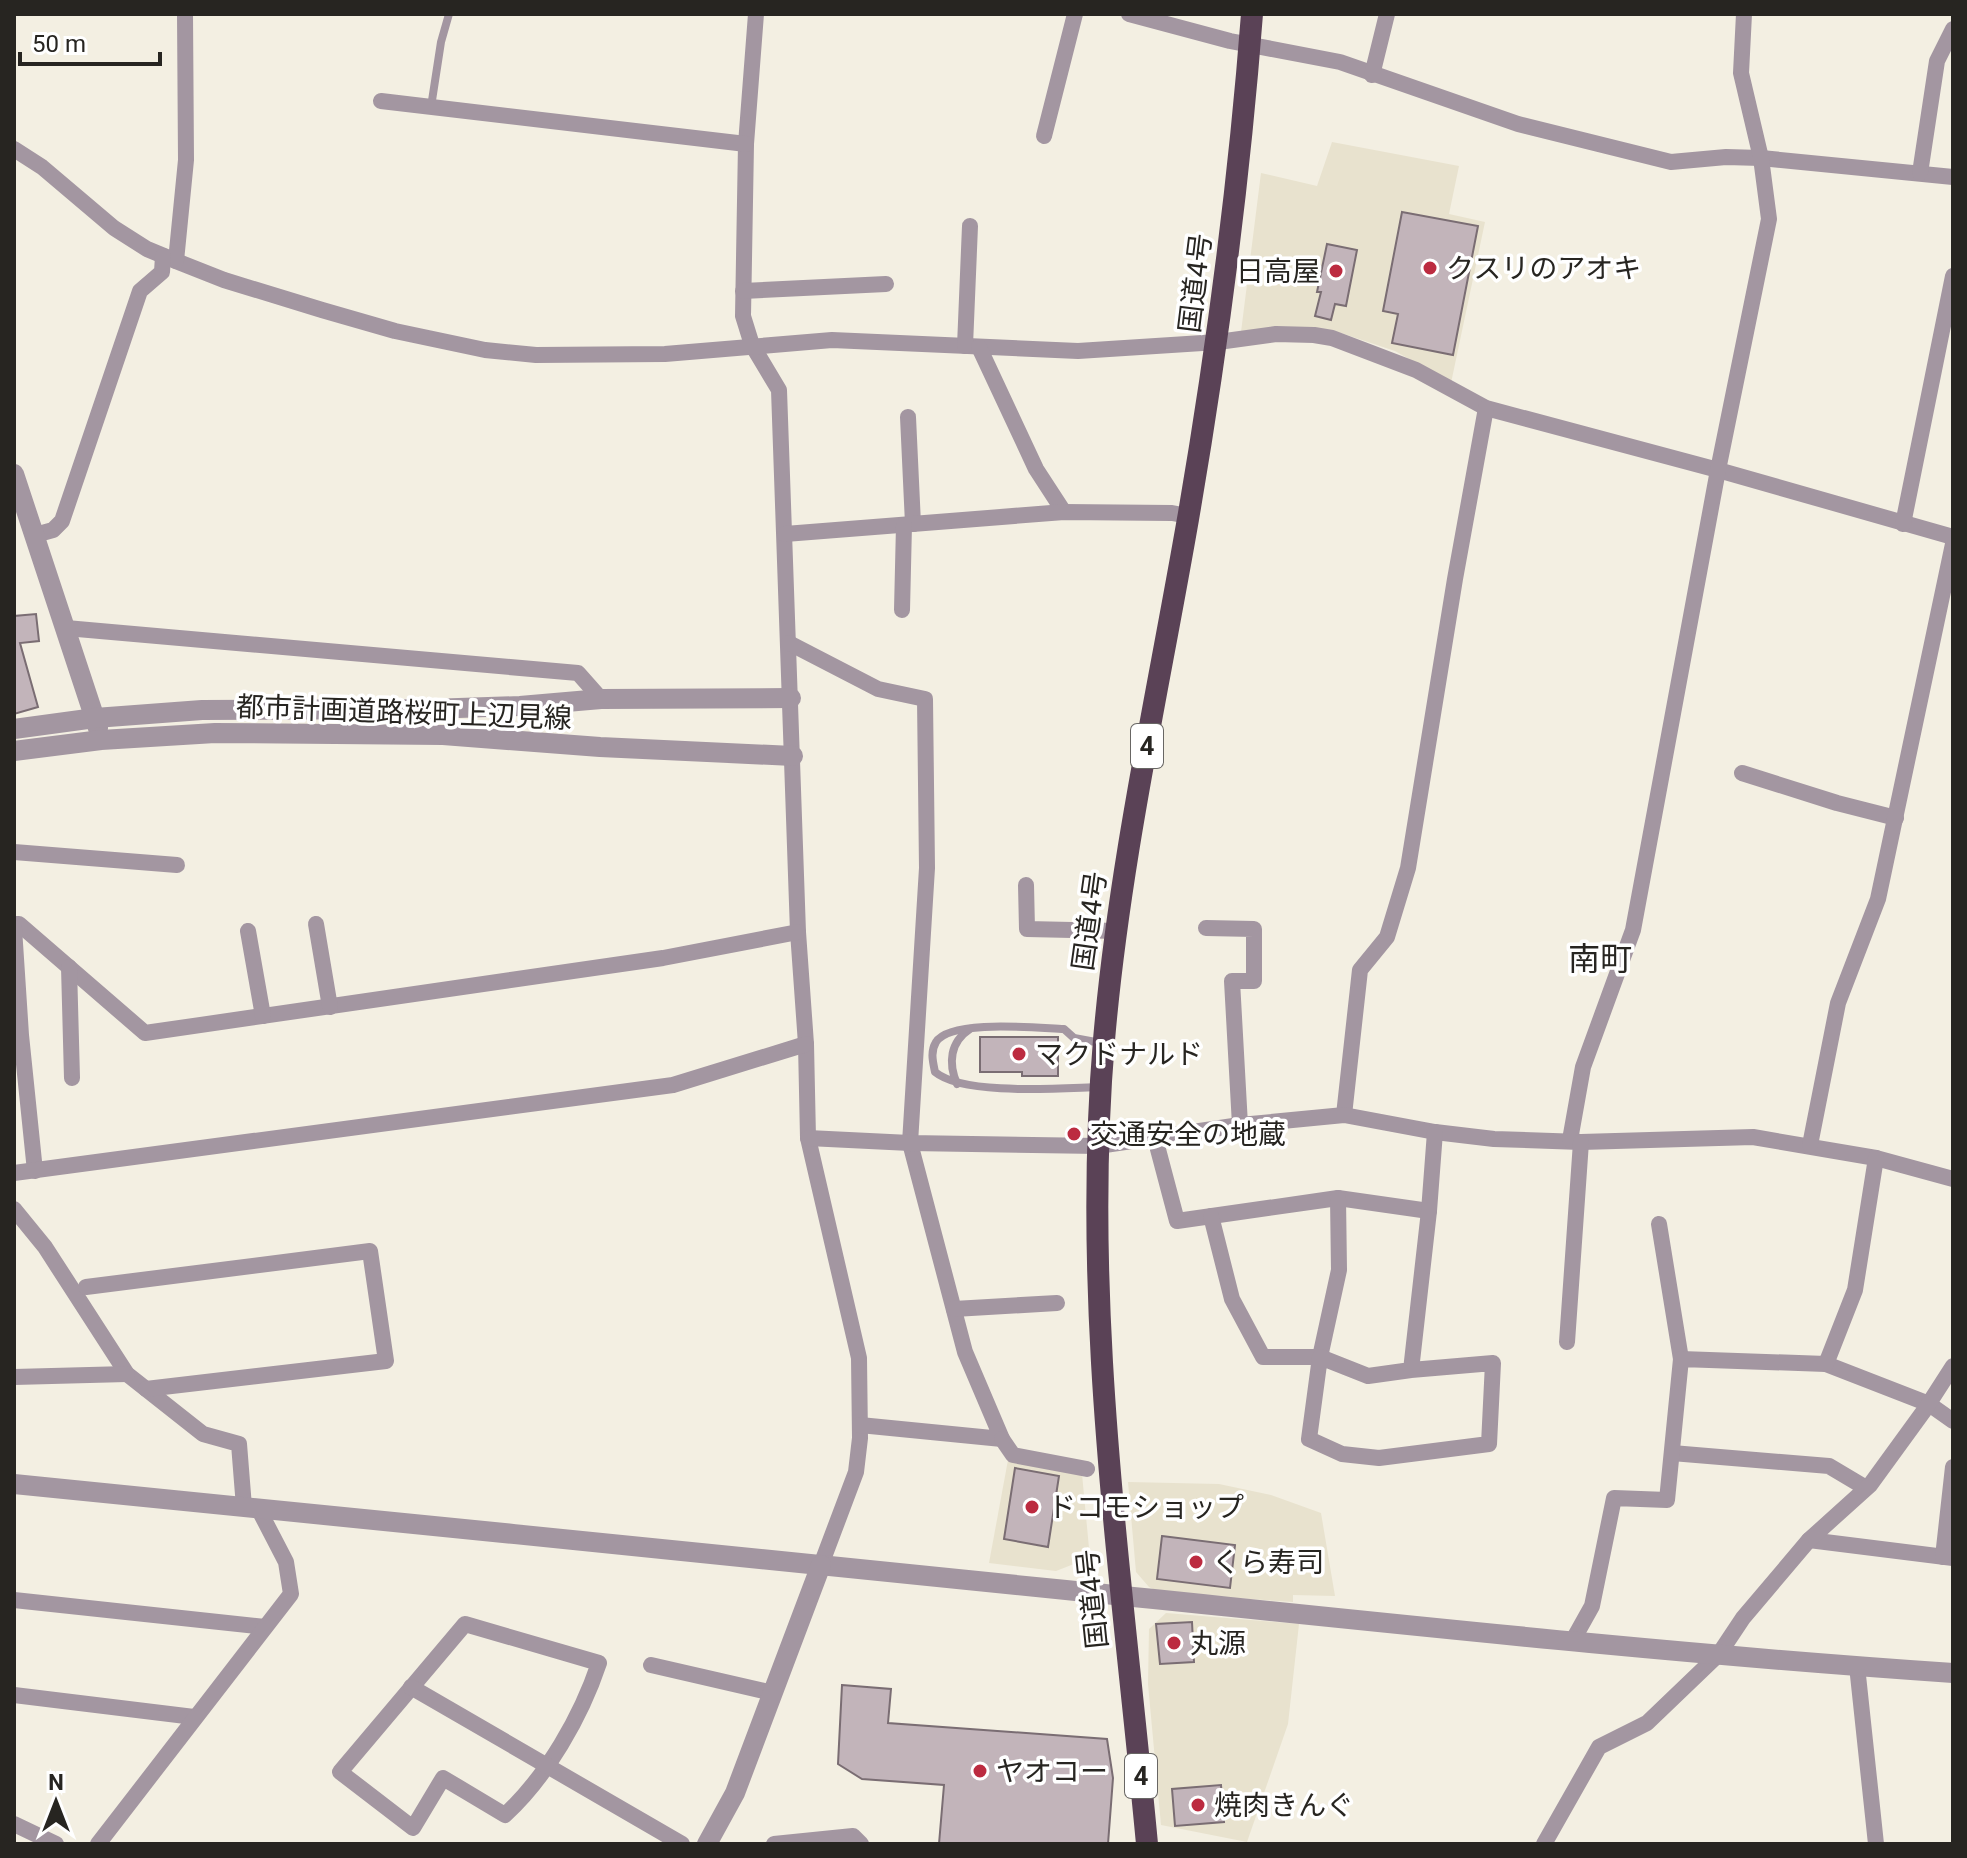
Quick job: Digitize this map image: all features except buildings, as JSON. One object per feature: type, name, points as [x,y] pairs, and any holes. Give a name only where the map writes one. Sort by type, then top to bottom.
[{"type":"highway","name":"国道4号","points":[[1147,1844],[1101,1362],[1096,1236],[1101,1087],[1117,931],[1218,342],[1236,202],[1252,14]]},
{"type":"street","points":[[35,535],[53,530],[62,521],[140,291],[162,272],[169,259],[186,160],[185,14]]},
{"type":"street","points":[[707,1844],[735,1793],[856,1472],[860,1425],[859,1358],[808,1138],[779,390],[752,345],[743,316],[746,144],[756,14]]},
{"type":"street","points":[[1044,136],[1075,14]]},
{"type":"street","points":[[1129,14],[1250,45],[1340,62],[1518,124],[1671,162],[1726,157],[1761,158],[1953,177]]},
{"type":"street","points":[[1372,75],[1387,14]]},
{"type":"street","points":[[1567,1342],[1576,1141],[1583,1067],[1633,930],[1718,470],[1769,219],[1761,158],[1741,73],[1744,14]]},
{"type":"street","points":[[1920,173],[1937,61],[1953,29]]},
{"type":"street","points":[[381,101],[746,144]]},
{"type":"street","points":[[14,149],[42,167],[114,228],[169,259],[224,280],[395,331],[485,350],[536,355],[665,354],[832,340],[1078,351],[1218,342],[1297,333],[1332,338],[1416,370],[1486,408],[1953,537]]},
{"type":"street","points":[[970,226],[972,346],[1036,469],[1064,512]]},
{"type":"street","points":[[1903,524],[1953,276]]},
{"type":"street","points":[[743,291],[886,284]]},
{"type":"street","points":[[1344,1115],[1360,970],[1387,937],[1408,868],[1486,408]]},
{"type":"street","points":[[902,610],[909,524],[908,417]]},
{"type":"street","points":[[14,474],[101,740]]},
{"type":"street","points":[[785,534],[1064,512],[1172,513],[1188,516]]},
{"type":"street","points":[[1810,1145],[1838,1003],[1878,899],[1953,544]]},
{"type":"street","points":[[66,628],[578,673],[601,699]]},
{"type":"street","points":[[789,643],[878,689],[925,699],[927,868],[910,1143],[965,1352],[1002,1439],[1013,1455],[1087,1469]]},
{"type":"street","name":"都市計画道路桜町上辺見線","points":[[14,729],[95,718],[202,710],[505,707],[601,699],[791,698]]},
{"type":"street","name":"都市計画道路桜町上辺見線","points":[[14,751],[101,740],[215,733],[443,735],[600,747],[793,756]]},
{"type":"street","points":[[1742,773],[1896,818]]},
{"type":"street","points":[[14,852],[177,865]]},
{"type":"street","points":[[1026,885],[1027,929],[1117,931]]},
{"type":"street","points":[[35,1171],[21,1035],[14,926],[19,924],[145,1033],[663,958],[798,932]]},
{"type":"street","points":[[316,924],[330,1007]]},
{"type":"street","points":[[1206,928],[1254,929],[1254,981],[1232,981],[1240,1125]]},
{"type":"street","points":[[248,931],[263,1016]]},
{"type":"street","points":[[69,967],[72,1078]]},
{"type":"street","points":[[14,1173],[673,1085],[806,1044]]},
{"type":"street","points":[[808,1138],[1098,1146],[1240,1125],[1344,1115],[1435,1132],[1494,1139],[1576,1141],[1753,1137],[1876,1158],[1953,1179]]},
{"type":"street","points":[[1411,1370],[1435,1132]]},
{"type":"street","points":[[1155,1138],[1177,1221],[1338,1198],[1429,1211]]},
{"type":"street","points":[[1826,1364],[1855,1290],[1876,1158]]},
{"type":"street","points":[[1211,1216],[1232,1299],[1263,1357],[1320,1357],[1368,1376],[1493,1363],[1489,1444],[1379,1458],[1342,1454],[1309,1439],[1320,1357],[1339,1270],[1338,1198]]},
{"type":"street","points":[[14,1209],[45,1247],[127,1374],[203,1434],[239,1444],[251,1508],[286,1562],[291,1594],[98,1844]]},
{"type":"street","points":[[1573,1640],[1592,1606],[1614,1498],[1667,1500],[1681,1359],[1659,1224]]},
{"type":"street","points":[[86,1287],[370,1251],[386,1361],[146,1389]]},
{"type":"street","points":[[954,1309],[1057,1303]]},
{"type":"street","points":[[1681,1359],[1826,1364],[1929,1404],[1953,1421]]},
{"type":"street","points":[[1544,1844],[1599,1747],[1647,1723],[1719,1654],[1743,1618],[1809,1540],[1866,1488],[1929,1404],[1953,1366]]},
{"type":"street","points":[[14,1377],[127,1374]]},
{"type":"street","points":[[860,1425],[1002,1439]]},
{"type":"street","points":[[1672,1453],[1829,1466],[1866,1488]]},
{"type":"street","points":[[1809,1540],[1948,1557],[1953,1467]]},
{"type":"street","points":[[14,1484],[1573,1640],[1953,1673]]},
{"type":"street","points":[[14,1600],[265,1627]]},
{"type":"street","points":[[465,1624],[599,1663],[594,1680],[548,1767],[529,1793],[505,1815],[443,1778],[413,1828],[340,1772],[465,1624]]},
{"type":"street","points":[[651,1665],[773,1693]]},
{"type":"street","points":[[1857,1666],[1876,1844]]},
{"type":"street","points":[[411,1687],[682,1844]]},
{"type":"street","points":[[14,1695],[194,1717]]},
{"type":"street","points":[[17,1830],[56,1844]]},
{"type":"street","points":[[774,1844],[853,1836],[861,1844]]},
{"type":"lane","points":[[431,107],[441,42],[449,14]]},
{"type":"lane","points":[[957,1084],[952,1063],[953,1046],[960,1035],[973,1028]]},
{"type":"lane","points":[[1101,1087],[978,1087],[957,1084],[944,1080],[935,1072],[931,1052],[937,1039],[946,1033],[973,1028],[1064,1029],[1074,1038],[1104,1043]]},
{"type":"shaded area","points":[[1332,142],[1459,166],[1449,214],[1485,222],[1451,383],[1395,351],[1341,333],[1241,332],[1261,173],[1317,186]]},
{"type":"shaded area","points":[[1008,1460],[1082,1474],[1089,1548],[1079,1562],[1056,1571],[989,1563]]},
{"type":"shaded area","points":[[1128,1482],[1219,1484],[1271,1495],[1321,1513],[1335,1596],[1293,1595],[1293,1602],[1161,1593],[1149,1587],[1136,1572]]},
{"type":"shaded area","points":[[1166,1613],[1299,1624],[1288,1724],[1247,1842],[1161,1825],[1148,1684],[1149,1629]]},
{"type":"place","name":"クスリのアオキ","points":[[1430,268]]},
{"type":"place","name":"日高屋","points":[[1336,271]]},
{"type":"place","name":"マクドナルド","points":[[1019,1054]]},
{"type":"place","name":"交通安全の地蔵","points":[[1074,1134]]},
{"type":"place","name":"ドコモショップ","points":[[1032,1507]]},
{"type":"place","name":"くら寿司","points":[[1196,1562]]},
{"type":"place","name":"丸源","points":[[1174,1643]]},
{"type":"place","name":"ヤオコー","points":[[980,1771]]},
{"type":"place","name":"焼肉きんぐ","points":[[1198,1805]]},
{"type":"district","name":"南町","points":[[1600,959]]}]
